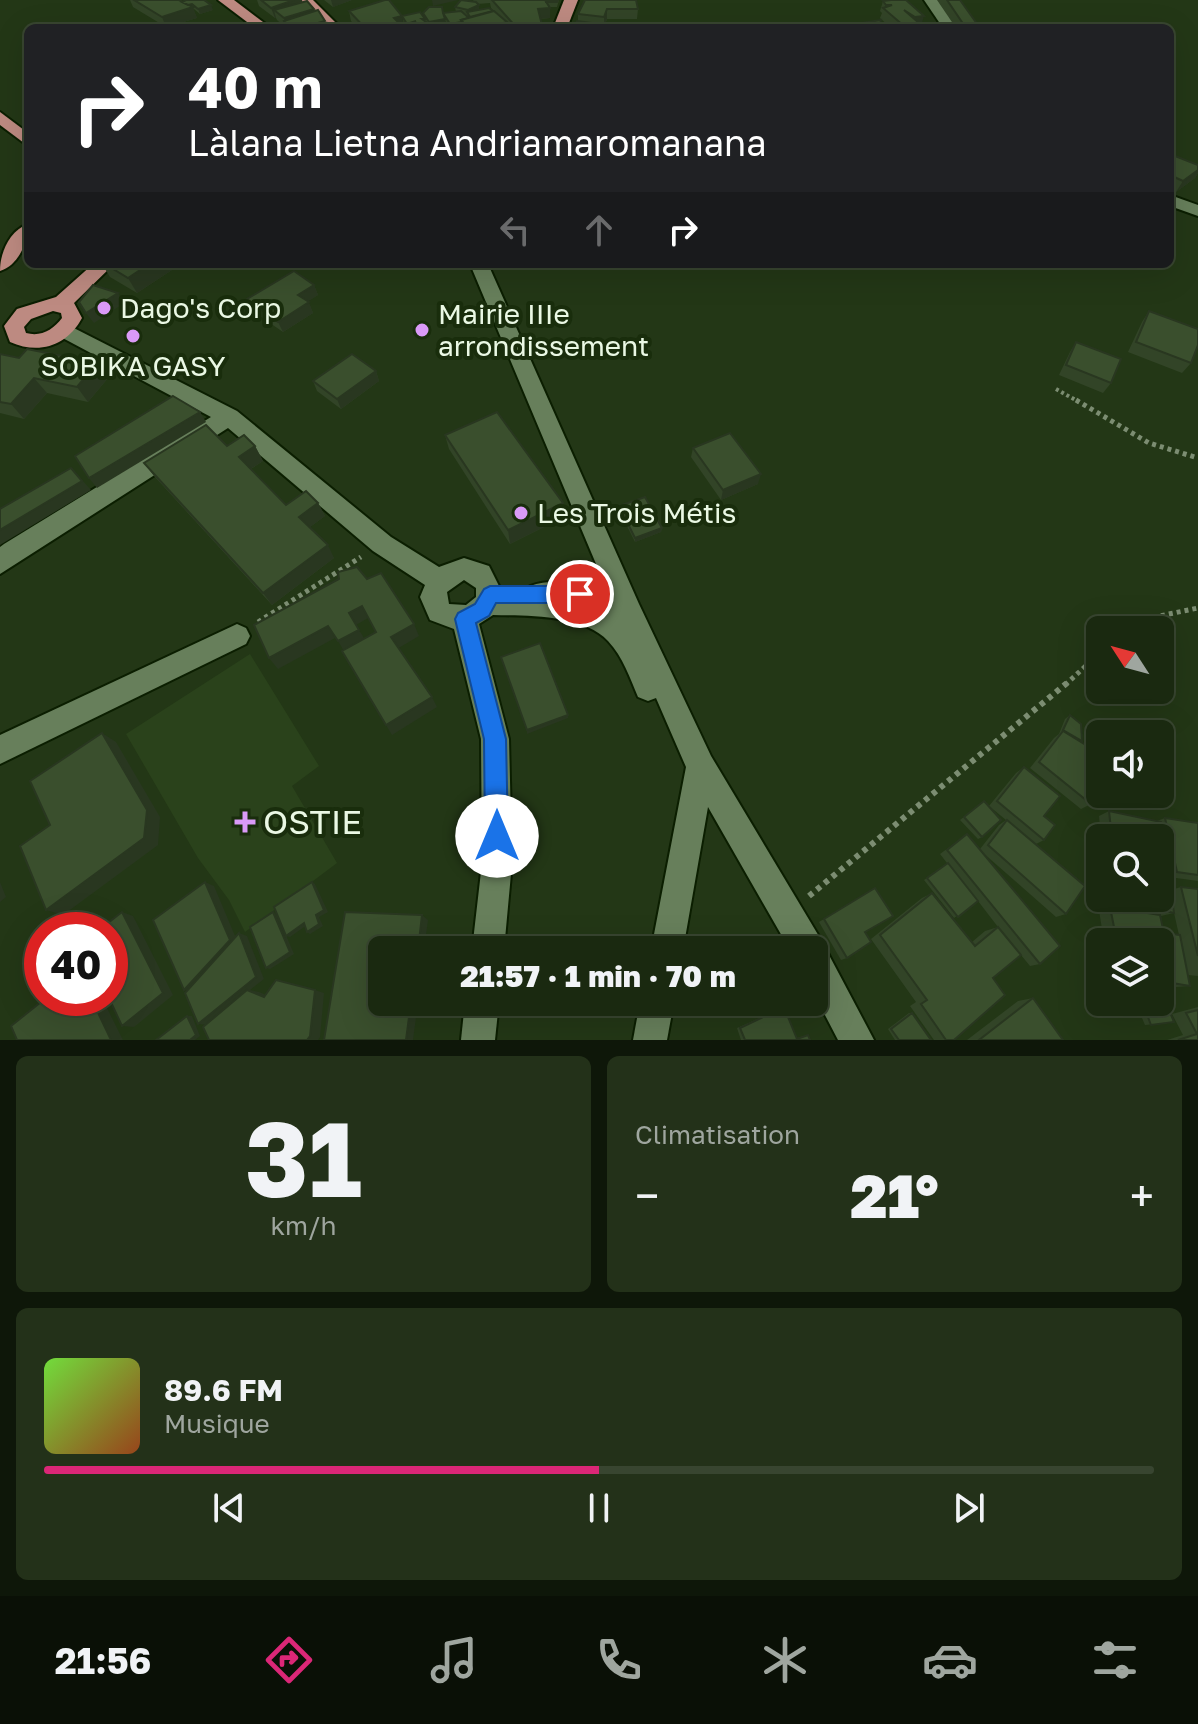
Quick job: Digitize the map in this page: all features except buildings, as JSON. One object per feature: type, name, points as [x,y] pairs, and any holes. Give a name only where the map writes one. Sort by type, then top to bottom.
[{"type":"main road","points":[[225,0],[258,24]]},
{"type":"main road","points":[[305,0],[330,24]]},
{"type":"main road","points":[[562,24],[571,0]]},
{"type":"main road","points":[[0,117],[24,138]]},
{"type":"main road","points":[[0,265],[24,235]]},
{"type":"main road","points":[[61,304],[72,312],[72,318],[64,330],[48,339],[30,342],[7,334],[24,314],[43,305],[61,304],[101,268]]},
{"type":"street","points":[[931,0],[947,24]]},
{"type":"street","points":[[1174,202],[1198,211]]},
{"type":"street","points":[[481,268],[627,606],[701,766],[670,936]]},
{"type":"street","points":[[64,330],[229,417],[382,544],[439,581]]},
{"type":"street","points":[[0,563],[13,551],[229,417]]},
{"type":"street","points":[[489,936],[497,863],[495,739],[481,606],[486,579],[472,571],[454,571],[439,581],[433,597],[439,612],[455,620],[481,606],[580,594],[627,606]]},
{"type":"street","points":[[481,606],[543,605],[578,614],[613,629],[627,647],[654,700],[701,766],[800,936]]},
{"type":"street","points":[[0,750],[237,636]]},
{"type":"street","points":[[828,987],[857,1040]]},
{"type":"street","points":[[478,1040],[481,1016]]},
{"type":"street","points":[[650,1040],[654,1016]]},
{"type":"path","points":[[1056,389],[1149,443],[1198,458]]},
{"type":"path","points":[[237,636],[382,544]]},
{"type":"path","points":[[1159,616],[1198,608]]},
{"type":"path","points":[[788,914],[1086,666]]},
{"type":"shaded area","name":"OSTIE","points":[[250,654],[319,766],[292,786],[337,863],[245,932],[229,900],[198,858],[126,734]]},
{"type":"place","name":"Dago's Corp","points":[[104,308]]},
{"type":"place","name":"Mairie IIIe arrondissement","points":[[422,330]]},
{"type":"place","name":"SOBIKA GASY","points":[[133,336]]},
{"type":"place","name":"Les Trois Métis","points":[[521,513]]},
{"type":"place","name":"OSTIE","points":[[245,822]]},
{"type":"route","points":[[497,836],[495,739],[465,619],[482,610],[490,595],[580,594]]}]
